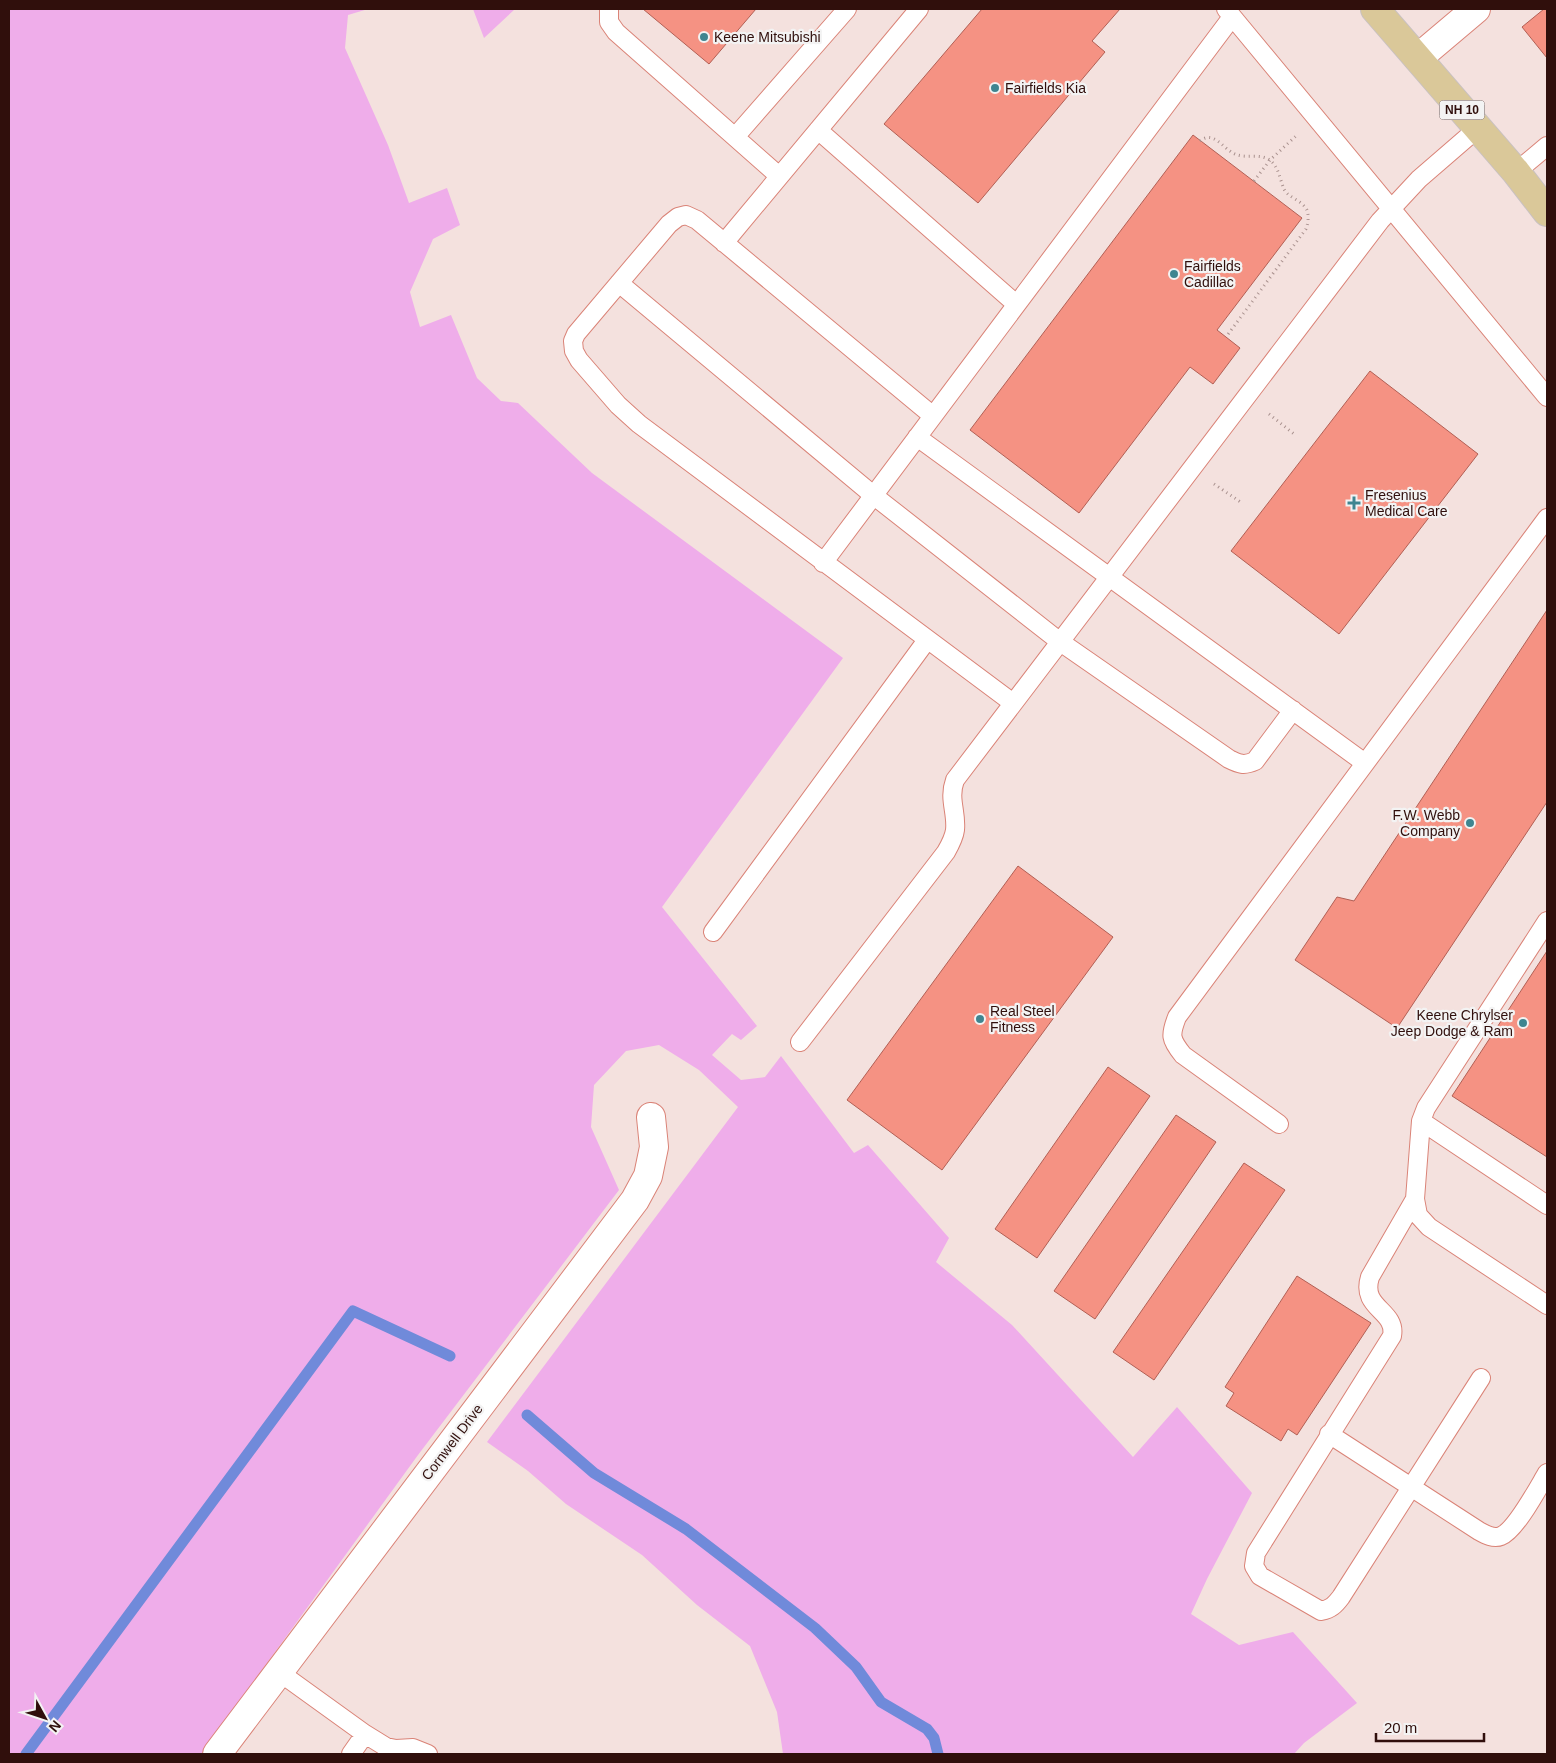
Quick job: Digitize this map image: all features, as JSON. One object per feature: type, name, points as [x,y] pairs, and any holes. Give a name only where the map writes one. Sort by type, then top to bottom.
[{"type":"main road","name":"NH 10","points":[[1376,9],[1516,172],[1547,212]]},
{"type":"street","points":[[1418,58],[1476,9]]},
{"type":"street","name":"Cornwell Drive","points":[[218,1754],[635,1200],[648,1176],[654,1147],[651,1117]]},
{"type":"lane","points":[[609,9],[608,22],[616,32],[779,176]]},
{"type":"lane","points":[[735,138],[847,9]]},
{"type":"lane","points":[[724,243],[919,9]]},
{"type":"lane","points":[[823,563],[1016,304],[1228,13],[1547,396]]},
{"type":"lane","points":[[800,1042],[946,852],[953,840],[955,830],[951,796],[955,780],[1108,576],[1391,208],[1419,179],[1478,128]]},
{"type":"lane","points":[[818,130],[1016,304]]},
{"type":"lane","points":[[1516,172],[1547,146]]},
{"type":"lane","points":[[933,416],[696,220],[686,215],[678,217],[669,224],[576,334],[573,341],[574,351],[579,360],[618,405],[639,424],[1013,703]]},
{"type":"lane","points":[[619,283],[873,495],[1059,641],[1239,764],[1247,765],[1255,761],[1293,710]]},
{"type":"lane","points":[[917,437],[1365,763]]},
{"type":"lane","points":[[1279,1124],[1183,1054],[1175,1045],[1171,1032],[1177,1017],[1547,518]]},
{"type":"lane","points":[[714,932],[927,640]]},
{"type":"lane","points":[[1545,1299],[1429,1228],[1418,1215],[1415,1199],[1421,1121],[1426,1108],[1547,921]]},
{"type":"lane","points":[[1421,1121],[1547,1205]]},
{"type":"lane","points":[[1415,1199],[1370,1277],[1367,1286],[1372,1302],[1391,1324],[1393,1329],[1392,1336],[1256,1552],[1254,1566],[1260,1576],[1321,1611],[1328,1610],[1341,1598],[1481,1378]]},
{"type":"lane","points":[[1329,1434],[1491,1537],[1501,1536],[1510,1530],[1517,1522],[1547,1473]]},
{"type":"lane","points":[[279,1672],[386,1747],[396,1749],[413,1748],[428,1754]]},
{"type":"lane","points":[[351,1754],[365,1734]]},
{"type":"path","points":[[1254,181],[1270,160],[1316,119]]},
{"type":"path","points":[[1200,141],[1212,138],[1221,142],[1234,154],[1262,156],[1270,160],[1277,170],[1284,190],[1307,210],[1308,224],[1306,229],[1226,337]]},
{"type":"shaded area","points":[[9,9],[368,9],[348,15],[345,48],[388,145],[409,203],[447,188],[460,225],[433,239],[410,292],[420,327],[451,315],[477,378],[501,401],[518,403],[592,473],[843,658],[662,907],[757,1026],[741,1040],[732,1034],[712,1055],[741,1080],[765,1077],[781,1056],[854,1153],[868,1145],[949,1238],[936,1262],[1012,1325],[1133,1457],[1177,1407],[1252,1493],[1191,1614],[1239,1645],[1293,1632],[1357,1703],[1304,1743],[1294,1754],[783,1754],[777,1712],[750,1646],[697,1605],[642,1555],[566,1504],[528,1471],[487,1442],[738,1107],[699,1070],[659,1045],[626,1051],[594,1085],[591,1127],[619,1190],[418,1455],[201,1754],[9,1754]]},
{"type":"shaded area","points":[[473,9],[515,9],[484,38]]},
{"type":"building","name":"Keene Mitsubishi","points":[[643,9],[756,9],[709,64]]},
{"type":"building","name":"Fairfields Kia","points":[[982,9],[1120,9],[1092,41],[1105,52],[978,203],[884,124]]},
{"type":"building","points":[[1544,9],[1547,9],[1547,58],[1522,27]]},
{"type":"building","name":"Fairfields Cadillac","points":[[1193,135],[1302,218],[1217,330],[1240,348],[1213,384],[1190,367],[1079,513],[970,430]]},
{"type":"building","name":"Fresenius Medical Care","points":[[1370,371],[1478,454],[1339,634],[1231,551]]},
{"type":"building","name":"F.W. Webb Company","points":[[1547,610],[1547,802],[1397,1028],[1295,960],[1337,897],[1354,901]]},
{"type":"building","name":"Real Steel Fitness","points":[[1018,866],[1113,937],[942,1170],[847,1100]]},
{"type":"building","name":"Keene Chrylser Jeep Dodge & Ram","points":[[1547,951],[1547,1157],[1452,1096]]},
{"type":"building","points":[[1108,1067],[1150,1096],[1037,1258],[995,1229]]},
{"type":"building","points":[[1176,1115],[1216,1142],[1095,1319],[1054,1291]]},
{"type":"building","points":[[1244,1163],[1285,1190],[1154,1380],[1113,1352]]},
{"type":"building","points":[[1297,1276],[1371,1323],[1297,1435],[1288,1429],[1281,1441],[1226,1406],[1234,1393],[1225,1387]]},
{"type":"waterway","points":[[26,1754],[353,1311],[450,1356]]},
{"type":"waterway","points":[[527,1415],[594,1473],[686,1529],[815,1628],[856,1667],[881,1702],[927,1729],[934,1738],[938,1754]]},
{"type":"place","name":"Keene Mitsubishi","points":[[704,37]]},
{"type":"place","name":"Fairfields Kia","points":[[995,88]]},
{"type":"place","name":"Fairfields Cadillac","points":[[1174,274]]},
{"type":"place","name":"Fresenius Medical Care","points":[[1354,503]]},
{"type":"place","name":"F.W. Webb Company","points":[[1470,823]]},
{"type":"place","name":"Real Steel Fitness","points":[[980,1019]]},
{"type":"place","name":"Keene Chrylser Jeep Dodge & Ram","points":[[1523,1023]]}]
